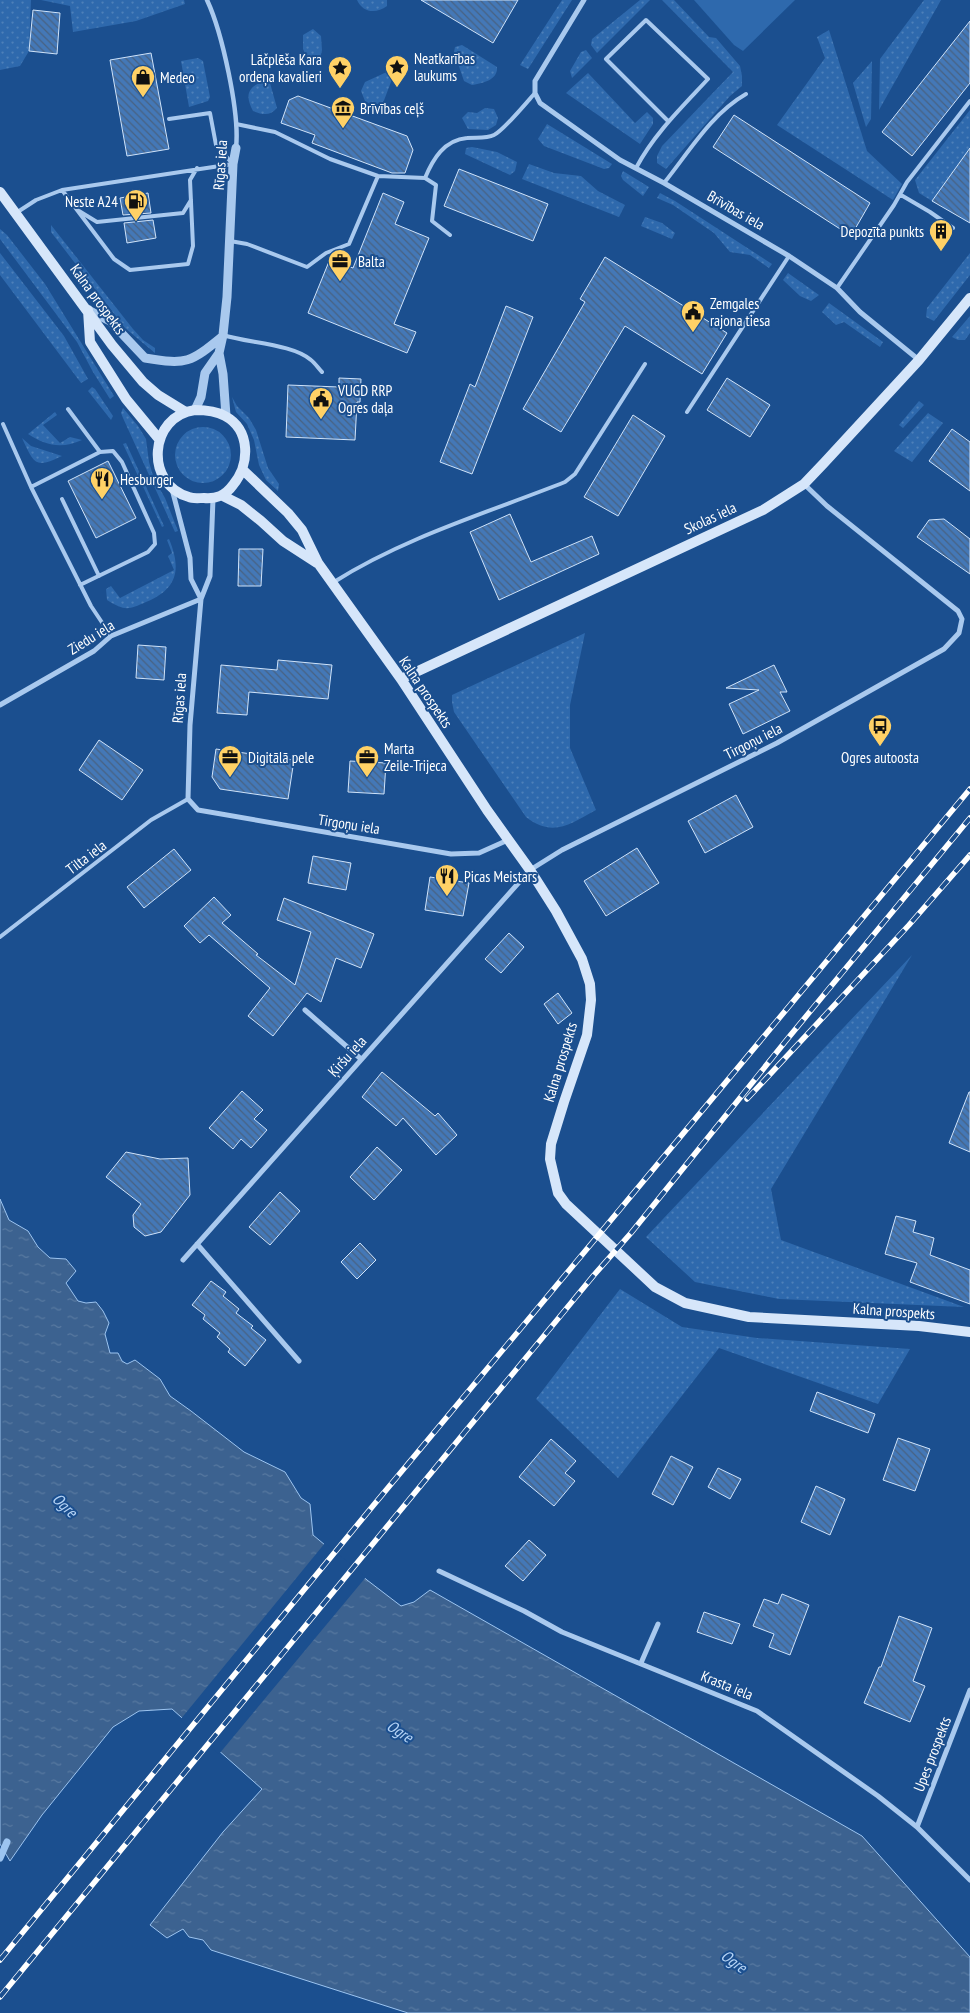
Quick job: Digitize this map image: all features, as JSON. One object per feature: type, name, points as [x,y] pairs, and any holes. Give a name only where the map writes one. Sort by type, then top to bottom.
[{"type":"main road","name":"Kalna prospekts","points":[[0,192],[112,345],[144,382],[158,395],[184,411]]},
{"type":"main road","name":"Skolas iela","points":[[401,679],[763,510],[804,484],[919,360],[970,298]]},
{"type":"main road","points":[[88,310],[90,342],[126,399],[159,439]]},
{"type":"main road","points":[[218,497],[233,486],[243,470],[246,461],[245,442],[236,426],[226,416],[210,411],[184,411],[172,420],[164,429],[159,439],[157,453],[160,473],[172,488],[189,497],[218,497],[241,505],[283,541],[318,563]]},
{"type":"main road","points":[[243,470],[288,513],[302,530],[318,563]]},
{"type":"main road","name":"Kalna prospekts","points":[[318,563],[401,679],[530,870],[556,911],[582,959],[590,984],[591,1000],[587,1035],[551,1144],[550,1160],[558,1194],[566,1204],[655,1287],[685,1303],[749,1317],[918,1326],[970,1332]]},
{"type":"street","name":"Rīgas iela","points":[[207,0],[223,46],[236,124],[223,336],[219,353]]},
{"type":"street","points":[[535,93],[535,81],[584,0]]},
{"type":"street","name":"Brīvības iela","points":[[535,93],[540,104],[545,108],[620,160],[664,183],[789,256],[837,288],[860,312],[919,360]]},
{"type":"street","points":[[88,310],[110,321],[144,358],[181,362],[193,359],[223,336]]},
{"type":"street","points":[[195,410],[201,398],[205,373],[219,353]]},
{"type":"street","points":[[219,353],[223,374],[226,416]]},
{"type":"street","name":"Tirgoņu iela","points":[[530,870],[562,850],[777,743],[944,649],[959,632],[962,619],[958,611],[827,506],[804,484]]},
{"type":"street","points":[[172,488],[190,558],[191,579],[200,599]]},
{"type":"street","points":[[200,599],[210,576],[218,497]]},
{"type":"street","name":"Rīgas iela","points":[[188,799],[190,725],[200,599]]},
{"type":"street","name":"Ziedu iela","points":[[0,705],[94,651],[111,636],[200,599]]},
{"type":"street","name":"Tirgoņu iela","points":[[188,799],[198,810],[216,815],[451,854],[480,853],[509,840]]},
{"type":"street","name":"Ķiršu iela","points":[[184,1260],[360,1059],[530,870]]},
{"type":"street","points":[[305,1010],[360,1059]]},
{"type":"street","points":[[197,1244],[299,1361]]},
{"type":"street","name":"Krasta iela","points":[[439,1571],[524,1611],[562,1632],[757,1711],[878,1796],[917,1827],[970,1880]]},
{"type":"street","points":[[641,1663],[658,1624]]},
{"type":"street","name":"Upes prospekts","points":[[917,1827],[970,1690]]},
{"type":"lane","points":[[636,168],[642,156],[668,122],[708,79],[646,20],[606,59],[668,122]]},
{"type":"lane","points":[[425,178],[432,159],[442,150],[450,144],[466,138],[495,135],[535,93]]},
{"type":"lane","points":[[664,183],[718,115],[732,102],[746,94]]},
{"type":"lane","points":[[837,288],[901,195],[907,182],[970,101]]},
{"type":"lane","points":[[168,120],[210,113],[216,145],[233,164]]},
{"type":"lane","points":[[236,124],[275,132],[330,158],[378,176],[425,178],[436,185],[432,221],[450,235]]},
{"type":"lane","points":[[16,213],[36,200],[62,190],[233,164]]},
{"type":"lane","points":[[62,190],[114,259],[130,270],[188,264],[193,246],[190,180],[197,168]]},
{"type":"lane","points":[[230,241],[246,244],[307,268],[326,253],[349,244],[378,176]]},
{"type":"lane","points":[[901,195],[954,228]]},
{"type":"lane","points":[[77,210],[97,222],[183,213],[191,200]]},
{"type":"lane","points":[[687,412],[789,256]]},
{"type":"lane","points":[[223,336],[288,348],[310,358],[322,372]]},
{"type":"lane","points":[[332,583],[350,572],[418,539],[566,482],[575,474],[645,364]]},
{"type":"lane","points":[[68,409],[100,452]]},
{"type":"lane","points":[[3,424],[31,487],[80,585],[91,606],[111,636]]},
{"type":"lane","points":[[31,487],[100,452],[113,451],[122,462],[154,533],[155,544],[148,552],[80,585]]},
{"type":"lane","points":[[62,499],[99,576]]},
{"type":"lane","name":"Tilta iela","points":[[0,937],[151,820],[188,799]]},
{"type":"shaded area","points":[[0,0],[31,0],[29,51],[20,66],[0,70]]},
{"type":"shaded area","points":[[41,0],[184,0],[185,4],[136,21],[73,32],[70,6]]},
{"type":"shaded area","points":[[357,0],[387,0],[387,6],[383,9],[370,11],[363,8]]},
{"type":"shaded area","points":[[562,0],[572,0],[528,69],[520,65]]},
{"type":"shaded area","points":[[640,0],[650,0],[597,53],[591,45],[592,39]]},
{"type":"shaded area","points":[[662,0],[674,0],[709,37],[716,38],[740,66],[742,76],[742,86],[730,96],[666,169],[657,163],[657,156],[662,146],[733,72]]},
{"type":"shaded area","points":[[694,0],[795,0],[743,51],[734,45]]},
{"type":"shaded area","points":[[924,0],[941,0],[879,110],[880,59]]},
{"type":"shaded area","points":[[313,29],[321,36],[322,50],[319,63],[309,62],[303,49],[303,35]]},
{"type":"shaded area","points":[[829,30],[867,151],[902,184],[893,200],[777,125],[825,58],[817,37]]},
{"type":"shaded area","points":[[462,45],[497,67],[497,71],[492,78],[472,85],[464,81],[454,52],[455,47]]},
{"type":"shaded area","points":[[586,50],[592,58],[572,78],[570,71],[581,52]]},
{"type":"shaded area","points":[[198,58],[203,61],[210,97],[208,101],[189,107],[181,61]]},
{"type":"shaded area","points":[[872,61],[871,119],[866,127],[853,83]]},
{"type":"shaded area","points":[[389,71],[394,74],[383,103],[372,105],[365,101],[361,91],[365,82]]},
{"type":"shaded area","points":[[588,73],[635,123],[647,112],[653,118],[653,124],[640,144],[566,93]]},
{"type":"shaded area","points":[[264,81],[270,83],[277,108],[266,114],[253,111],[248,96],[254,86]]},
{"type":"shaded area","points":[[485,108],[494,109],[498,118],[496,125],[488,130],[468,129],[462,118],[468,112],[477,113]]},
{"type":"shaded area","points":[[970,110],[970,148],[932,201],[919,193],[915,180]]},
{"type":"shaded area","points":[[547,124],[612,164],[609,168],[604,169],[544,146],[538,139]]},
{"type":"shaded area","points":[[472,147],[497,152],[517,162],[515,171],[510,175],[465,154],[466,148]]},
{"type":"shaded area","points":[[529,164],[554,173],[581,176],[598,191],[625,205],[619,217],[522,179]]},
{"type":"shaded area","points":[[623,171],[649,187],[643,196],[623,180],[621,176]]},
{"type":"shaded area","points":[[660,193],[772,264],[769,268],[750,255],[730,252],[714,233],[673,205],[657,198]]},
{"type":"shaded area","points":[[645,217],[662,223],[675,233],[672,239],[641,226]]},
{"type":"shaded area","points":[[51,225],[133,329],[143,340],[155,348],[155,353],[125,328],[51,232]]},
{"type":"shaded area","points":[[0,229],[7,235],[45,284],[114,396],[110,399],[77,342],[0,239]]},
{"type":"shaded area","points":[[0,253],[64,336],[88,379],[81,383],[0,275]]},
{"type":"shaded area","points":[[970,253],[970,275],[934,321],[926,317],[927,308]]},
{"type":"shaded area","points":[[788,273],[819,295],[811,301],[800,296],[783,280]]},
{"type":"shaded area","points":[[829,303],[883,342],[880,347],[844,322],[836,325],[822,312]]},
{"type":"shaded area","points":[[970,316],[970,333],[965,340],[958,340],[952,337]]},
{"type":"shaded area","points":[[92,387],[113,416],[111,420],[88,391]]},
{"type":"shaded area","points":[[232,397],[256,430],[268,468],[279,484],[278,491],[266,480],[259,465],[254,440],[247,424],[236,412]]},
{"type":"shaded area","points":[[919,401],[924,405],[903,428],[899,425]]},
{"type":"shaded area","points":[[123,408],[146,439],[149,462],[154,479],[165,498],[178,531],[175,532],[123,418],[121,413]]},
{"type":"shaded area","points":[[55,412],[57,415],[43,425],[60,443],[70,437],[82,440],[68,445],[54,445],[28,434]]},
{"type":"shaded area","points":[[928,413],[943,423],[912,462],[894,451]]},
{"type":"shaded area","points":[[203,427],[214,429],[223,435],[229,444],[231,455],[229,466],[223,475],[214,481],[203,483],[192,481],[183,475],[177,466],[175,455],[177,444],[183,435],[192,429]]},
{"type":"shaded area","points":[[22,438],[31,446],[62,456],[46,462],[36,462]]},
{"type":"shaded area","points":[[126,443],[164,526],[162,527],[123,444]]},
{"type":"shaded area","points":[[169,539],[176,569],[170,585],[164,591],[146,602],[130,608],[123,608],[107,600],[106,589],[111,586],[120,598],[174,570],[168,556],[172,553],[167,540]]},
{"type":"shaded area","points":[[585,633],[570,705],[570,748],[596,810],[561,827],[545,827],[526,817],[454,712],[452,695]]},
{"type":"shaded area","points":[[912,955],[771,1189],[781,1240],[964,1307],[779,1299],[695,1282],[646,1237]]},
{"type":"shaded area","points":[[620,1289],[682,1327],[757,1338],[910,1349],[878,1404],[719,1348],[618,1478],[536,1399]]},
{"type":"water","name":"Ogre","points":[[0,1199],[9,1220],[28,1231],[38,1247],[50,1258],[66,1259],[76,1271],[66,1283],[78,1301],[86,1303],[96,1302],[103,1311],[109,1323],[105,1334],[110,1353],[118,1353],[122,1361],[127,1364],[135,1360],[160,1379],[170,1396],[244,1452],[285,1472],[301,1498],[310,1504],[313,1535],[401,1606],[414,1602],[430,1590],[862,1836],[970,1957],[970,2013],[408,2013],[211,1950],[203,1940],[189,1937],[183,1929],[167,1938],[150,1925],[223,1832],[262,1789],[172,1709],[139,1711],[113,1727],[42,1815],[10,1861],[0,1844]]},
{"type":"pier","points":[[325,1543],[366,1577],[219,1754],[180,1720]]},
{"type":"building","points":[[421,0],[518,0],[493,43]]},
{"type":"building","points":[[33,10],[60,13],[57,54],[29,51]]},
{"type":"building","points":[[970,21],[970,83],[912,156],[882,132]]},
{"type":"building","points":[[151,53],[169,149],[127,156],[110,60]]},
{"type":"building","name":"Brīvības ceļš","points":[[298,96],[407,136],[413,150],[405,173],[392,173],[312,143],[315,135],[281,123],[289,100]]},
{"type":"building","points":[[734,115],[870,203],[851,236],[713,147]]},
{"type":"building","points":[[970,148],[970,223],[932,201]]},
{"type":"building","points":[[459,169],[548,204],[533,241],[444,206]]},
{"type":"building","points":[[148,193],[151,213],[123,215],[120,198]]},
{"type":"building","points":[[383,193],[404,202],[395,224],[429,238],[394,324],[416,332],[407,353],[308,313],[330,259],[353,268]]},
{"type":"building","points":[[153,220],[156,238],[127,243],[124,223]]},
{"type":"building","points":[[605,257],[727,333],[702,374],[625,326],[561,432],[523,409],[585,302],[580,299]]},
{"type":"building","points":[[506,306],[533,317],[472,474],[440,462],[470,384],[475,387]]},
{"type":"building","name":"VUGD RRP Ogres daļa","points":[[339,378],[361,379],[360,402],[357,402],[355,440],[286,437],[288,385],[339,387]]},
{"type":"building","points":[[727,378],[770,405],[750,437],[707,410]]},
{"type":"building","points":[[633,415],[665,436],[618,516],[584,497]]},
{"type":"building","points":[[952,429],[970,442],[970,491],[929,461]]},
{"type":"building","name":"Hesburger","points":[[108,461],[136,518],[96,538],[68,481]]},
{"type":"building","points":[[510,514],[531,562],[592,536],[599,554],[499,600],[470,532]]},
{"type":"building","points":[[944,519],[970,539],[970,574],[917,537],[929,520]]},
{"type":"building","points":[[239,549],[263,549],[261,586],[238,586]]},
{"type":"building","points":[[138,645],[166,647],[164,680],[136,678]]},
{"type":"building","points":[[278,660],[332,665],[328,699],[249,692],[247,715],[217,713],[221,665],[277,670]]},
{"type":"building","points":[[774,665],[787,692],[780,692],[790,711],[743,734],[729,704],[759,690],[726,688]]},
{"type":"building","points":[[99,740],[143,770],[122,800],[79,770]]},
{"type":"building","points":[[216,749],[294,760],[288,799],[220,789],[212,777]]},
{"type":"building","name":"Marta Zeile-Trijeca","points":[[350,761],[386,763],[384,794],[348,792]]},
{"type":"building","points":[[736,795],[753,827],[705,853],[688,821]]},
{"type":"building","points":[[637,848],[659,883],[606,916],[584,881]]},
{"type":"building","points":[[174,849],[191,870],[144,908],[127,887]]},
{"type":"building","points":[[313,856],[351,863],[346,890],[308,883]]},
{"type":"building","name":"Picas Meistars","points":[[430,877],[469,883],[463,916],[425,910]]},
{"type":"building","points":[[214,897],[231,915],[222,923],[258,954],[256,955],[295,985],[311,932],[277,920],[284,898],[374,934],[361,968],[336,958],[321,1002],[307,993],[273,1036],[248,1016],[270,988],[209,935],[200,943],[184,926]]},
{"type":"building","points":[[509,933],[524,947],[501,973],[485,959]]},
{"type":"building","points":[[558,993],[572,1013],[558,1024],[544,1004]]},
{"type":"building","points":[[382,1072],[435,1116],[438,1113],[457,1135],[436,1155],[403,1118],[396,1126],[362,1097]]},
{"type":"building","points":[[242,1091],[263,1110],[254,1119],[267,1130],[251,1148],[241,1139],[233,1149],[209,1128]]},
{"type":"building","points":[[970,1092],[970,1152],[949,1143]]},
{"type":"building","points":[[377,1147],[402,1170],[374,1200],[350,1177]]},
{"type":"building","points":[[126,1152],[160,1159],[188,1158],[190,1195],[161,1232],[145,1236],[134,1227],[133,1215],[141,1204],[106,1177]]},
{"type":"building","points":[[280,1192],[300,1211],[270,1245],[249,1227]]},
{"type":"building","points":[[896,1216],[916,1221],[913,1232],[934,1238],[930,1255],[970,1270],[970,1304],[910,1282],[917,1263],[885,1254]]},
{"type":"building","points":[[360,1243],[376,1260],[357,1279],[341,1262]]},
{"type":"building","points":[[211,1281],[226,1292],[223,1296],[239,1309],[236,1313],[253,1326],[251,1328],[266,1340],[245,1366],[228,1352],[230,1349],[217,1337],[220,1333],[203,1319],[205,1315],[192,1305]]},
{"type":"building","points":[[817,1392],[875,1414],[868,1433],[810,1411]]},
{"type":"building","points":[[898,1438],[930,1449],[915,1491],[883,1480]]},
{"type":"building","points":[[551,1439],[576,1461],[565,1473],[575,1481],[554,1506],[519,1477]]},
{"type":"building","points":[[671,1456],[693,1467],[673,1505],[652,1494]]},
{"type":"building","points":[[718,1468],[741,1479],[730,1499],[708,1487]]},
{"type":"building","points":[[816,1486],[845,1499],[830,1535],[801,1522]]},
{"type":"building","points":[[529,1540],[546,1555],[523,1581],[505,1566]]},
{"type":"building","points":[[782,1594],[809,1605],[790,1655],[769,1647],[774,1634],[753,1626],[764,1599],[778,1604]]},
{"type":"building","points":[[704,1612],[740,1624],[732,1644],[697,1632]]},
{"type":"building","points":[[899,1616],[932,1628],[913,1681],[925,1686],[910,1722],[864,1703],[879,1667],[881,1667]]},
{"type":"waterway","points":[[0,1858],[7,1842]]},
{"type":"railway","points":[[0,1960],[372,1507],[970,789]]},
{"type":"railway","points":[[0,1997],[594,1275],[631,1233],[789,1037],[970,818]]},
{"type":"railway","points":[[747,1099],[909,925],[970,855]]},
{"type":"place","name":"Neatkarības laukums","points":[[397,88]]},
{"type":"place","name":"Lāčplēša Kara ordeņa kavalieri","points":[[340,89]]},
{"type":"place","name":"Medeo","points":[[143,98]]},
{"type":"place","name":"Brīvības ceļš","points":[[343,129]]},
{"type":"place","name":"Neste A24","points":[[136,222]]},
{"type":"place","name":"Depozīta punkts","points":[[941,252]]},
{"type":"place","name":"Balta","points":[[340,282]]},
{"type":"place","name":"Zemgales rajona tiesa","points":[[693,333]]},
{"type":"place","name":"VUGD RRP Ogres daļa","points":[[321,420]]},
{"type":"place","name":"Hesburger","points":[[102,500]]},
{"type":"place","name":"Ogres autoosta","points":[[880,747]]},
{"type":"place","name":"Digitālā pele","points":[[230,778]]},
{"type":"place","name":"Marta Zeile-Trijeca","points":[[367,778]]},
{"type":"place","name":"Picas Meistars","points":[[447,897]]}]
